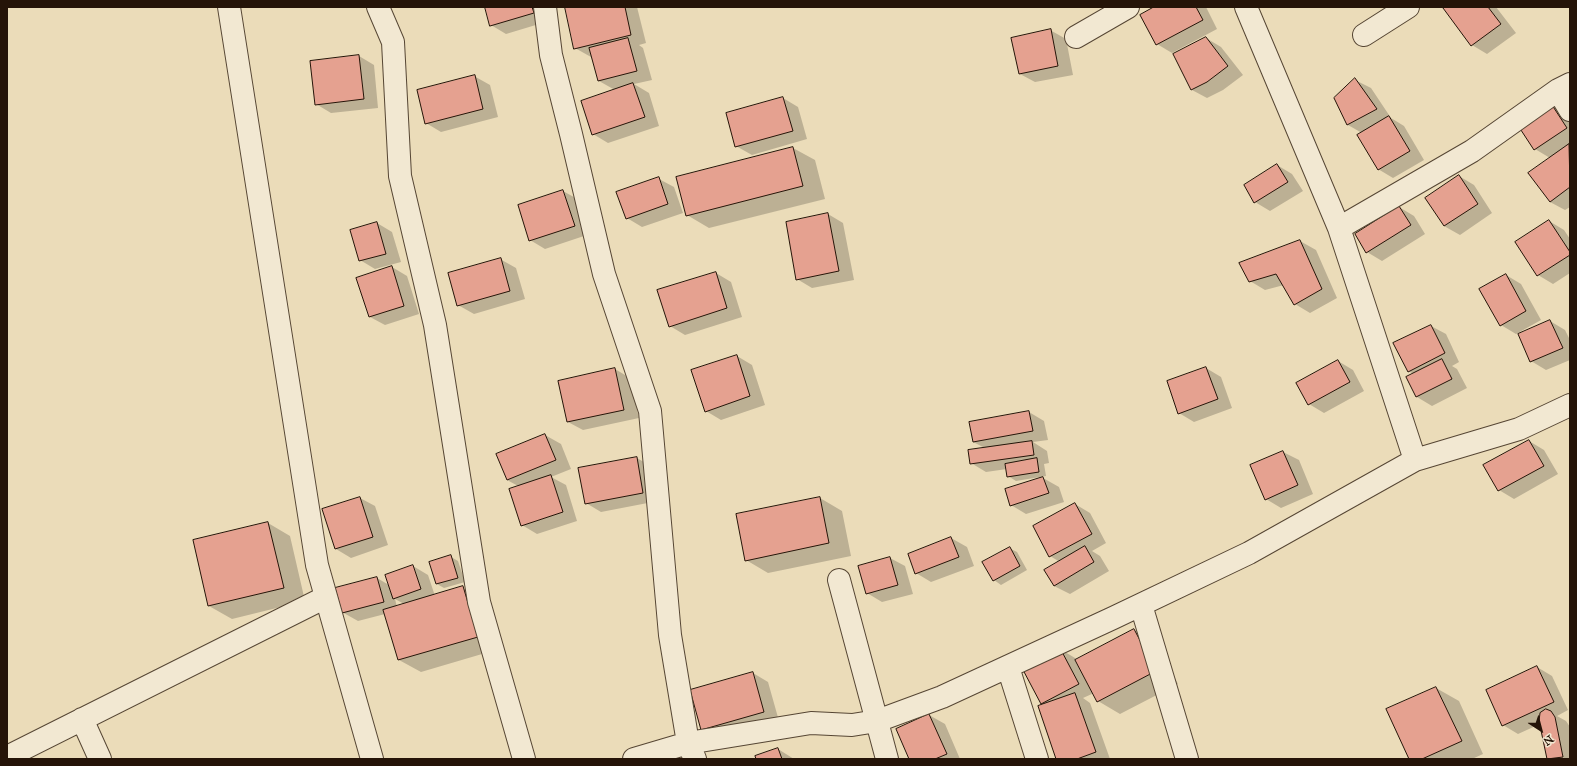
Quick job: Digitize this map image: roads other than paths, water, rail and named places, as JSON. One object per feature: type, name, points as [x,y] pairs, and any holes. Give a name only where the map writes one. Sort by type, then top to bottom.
[{"type":"street","points":[[229,7],[315,557],[372,759]]},
{"type":"street","points":[[378,7],[392,42],[400,176],[435,324],[479,602],[524,759]]},
{"type":"street","points":[[545,7],[551,54],[604,274],[650,411],[670,635],[691,751]]},
{"type":"street","points":[[1076,37],[1128,7]]},
{"type":"street","points":[[1246,7],[1338,228],[1415,460]]},
{"type":"street","points":[[1364,35],[1408,7]]},
{"type":"street","points":[[1338,228],[1472,151],[1564,87],[1570,110]]},
{"type":"street","points":[[634,759],[691,751],[811,723],[852,725],[878,721],[942,697],[1141,605],[1249,552],[1415,460],[1519,429],[1570,405]]},
{"type":"street","points":[[839,580],[887,759]]},
{"type":"street","points":[[7,756],[326,597]]},
{"type":"street","points":[[1141,605],[1186,759]]},
{"type":"street","points":[[1008,667],[1037,759]]},
{"type":"street","points":[[82,719],[100,759]]}]
